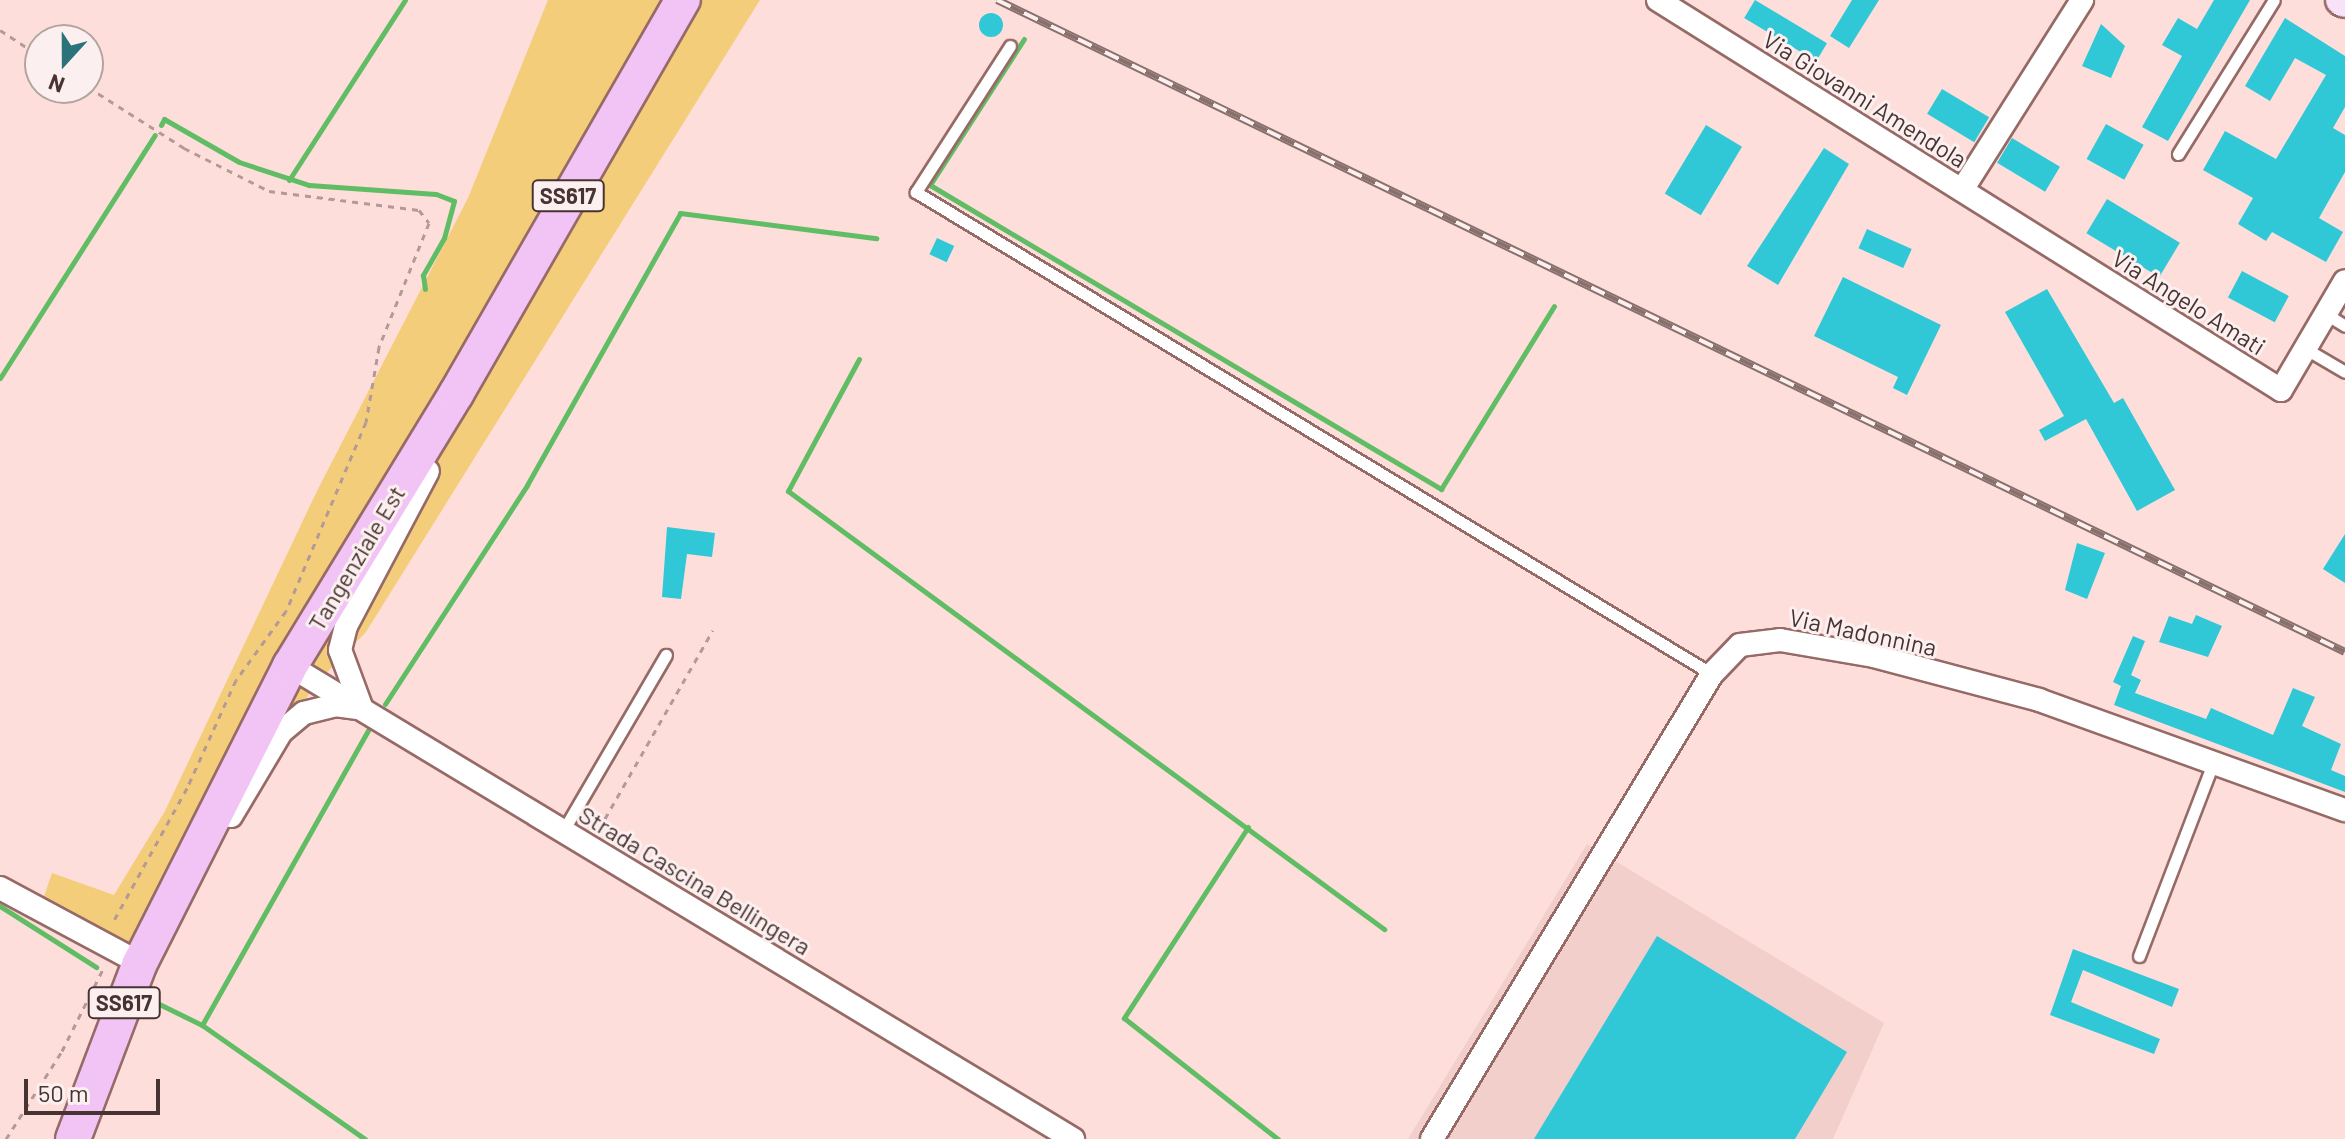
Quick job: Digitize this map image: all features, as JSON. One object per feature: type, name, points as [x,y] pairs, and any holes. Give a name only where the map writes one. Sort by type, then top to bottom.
[{"type":"main road","name":"Tangenziale Est","points":[[73,1139],[126,957],[186,872],[290,666],[456,394],[683,0]]},
{"type":"street","name":"Via Giovanni Amendola","points":[[1658,0],[1962,190]]},
{"type":"street","points":[[1962,190],[2082,0]]},
{"type":"street","name":"Via Angelo Amati","points":[[1962,190],[2281,390],[2338,305]]},
{"type":"street","points":[[186,872],[212,846],[281,732],[304,713],[335,705],[362,709],[340,650],[346,626],[445,445],[456,394]]},
{"type":"street","name":"Via Madonnina","points":[[1432,1139],[1712,674],[1740,645],[1780,640],[1874,656],[2039,700],[2214,760],[2345,810]]},
{"type":"street","name":"Strada Cascina Bellingera","points":[[290,666],[1073,1139]]},
{"type":"street","points":[[0,888],[126,957]]},
{"type":"lane","points":[[2178,154],[2274,0]]},
{"type":"lane","points":[[1010,46],[916,192],[1712,674]]},
{"type":"lane","points":[[2306,349],[2345,372]]},
{"type":"lane","points":[[563,831],[666,655]]},
{"type":"lane","points":[[2139,956],[2214,760]]},
{"type":"path","points":[[0,30],[24,46]]},
{"type":"path","points":[[6,1139],[126,957],[112,917],[187,788],[236,680],[286,611],[348,471],[366,422],[379,347],[429,223],[419,210],[269,191],[184,148],[104,97]]},
{"type":"path","points":[[592,848],[618,790],[713,630]]},
{"type":"shaded area","points":[[548,0],[760,0],[366,632],[313,687],[145,973],[37,917],[52,873],[114,895],[165,811],[317,491],[468,198]]},
{"type":"shaded area","points":[[1587,844],[1884,1023],[1833,1139],[1408,1139]]},
{"type":"building","points":[[1755,0],[1827,43],[1816,61],[1744,18]]},
{"type":"building","points":[[1852,0],[1879,0],[1849,48],[1830,36]]},
{"type":"building","points":[[2214,0],[2250,0],[2168,141],[2142,127],[2182,56],[2162,45],[2178,18],[2197,29]]},
{"type":"building","points":[[991,13],[1000,16],[1003,25],[1000,34],[991,37],[982,34],[979,25],[982,16]]},
{"type":"building","points":[[2285,18],[2345,56],[2345,107],[2333,128],[2345,135],[2345,172],[2319,218],[2343,232],[2326,262],[2272,232],[2266,241],[2238,224],[2253,198],[2203,170],[2225,131],[2276,159],[2326,75],[2295,58],[2270,101],[2245,86]]},
{"type":"building","points":[[2101,24],[2125,46],[2111,78],[2082,66]]},
{"type":"building","points":[[1942,89],[1989,117],[1974,142],[1927,114]]},
{"type":"building","points":[[2106,124],[2144,145],[2124,180],[2087,159]]},
{"type":"building","points":[[1706,125],[1742,147],[1701,215],[1665,194]]},
{"type":"building","points":[[2012,138],[2060,167],[2045,192],[1997,163]]},
{"type":"building","points":[[1824,148],[1849,164],[1778,285],[1747,266]]},
{"type":"building","points":[[2107,199],[2180,243],[2159,277],[2086,233]]},
{"type":"building","points":[[1867,229],[1912,249],[1903,268],[1858,248]]},
{"type":"building","points":[[937,238],[954,246],[947,262],[929,254]]},
{"type":"building","points":[[2242,271],[2289,296],[2275,322],[2228,297]]},
{"type":"building","points":[[1843,277],[1941,325],[1907,395],[1893,388],[1898,377],[1814,336]]},
{"type":"building","points":[[2047,289],[2114,403],[2123,398],[2175,490],[2137,511],[2086,419],[2045,441],[2039,430],[2064,416],[2005,312]]},
{"type":"building","points":[[667,527],[715,533],[712,557],[687,554],[681,599],[662,597]]},
{"type":"building","points":[[2345,534],[2345,583],[2323,569]]},
{"type":"building","points":[[2077,543],[2105,553],[2087,599],[2065,590]]},
{"type":"building","points":[[2196,615],[2222,626],[2208,657],[2159,642],[2169,616],[2192,624]]},
{"type":"building","points":[[2133,636],[2145,641],[2131,675],[2141,680],[2135,693],[2206,719],[2211,708],[2273,735],[2293,688],[2315,697],[2302,726],[2341,744],[2331,770],[2345,776],[2345,792],[2114,705],[2121,686],[2113,682]]},
{"type":"building","points":[[1657,936],[1847,1052],[1795,1139],[1534,1139]]},
{"type":"building","points":[[2073,949],[2179,989],[2172,1007],[2083,970],[2071,1002],[2160,1039],[2154,1054],[2050,1015]]},
{"type":"waterway","points":[[289,180],[405,0]]},
{"type":"waterway","points":[[1024,39],[930,185],[1441,489],[1554,306]]},
{"type":"waterway","points":[[161,125],[164,119],[239,162],[309,185],[436,194],[454,201],[444,238],[423,275],[425,289]]},
{"type":"waterway","points":[[0,378],[155,135]]},
{"type":"waterway","points":[[385,704],[527,485],[680,213],[876,238]]},
{"type":"waterway","points":[[859,359],[788,491],[1384,929]]},
{"type":"waterway","points":[[202,1025],[370,727]]},
{"type":"waterway","points":[[1248,827],[1124,1018],[1278,1139]]},
{"type":"waterway","points":[[0,906],[96,967]]},
{"type":"waterway","points":[[153,1001],[202,1025],[365,1139]]},
{"type":"railway","points":[[997,0],[2345,652]]}]
